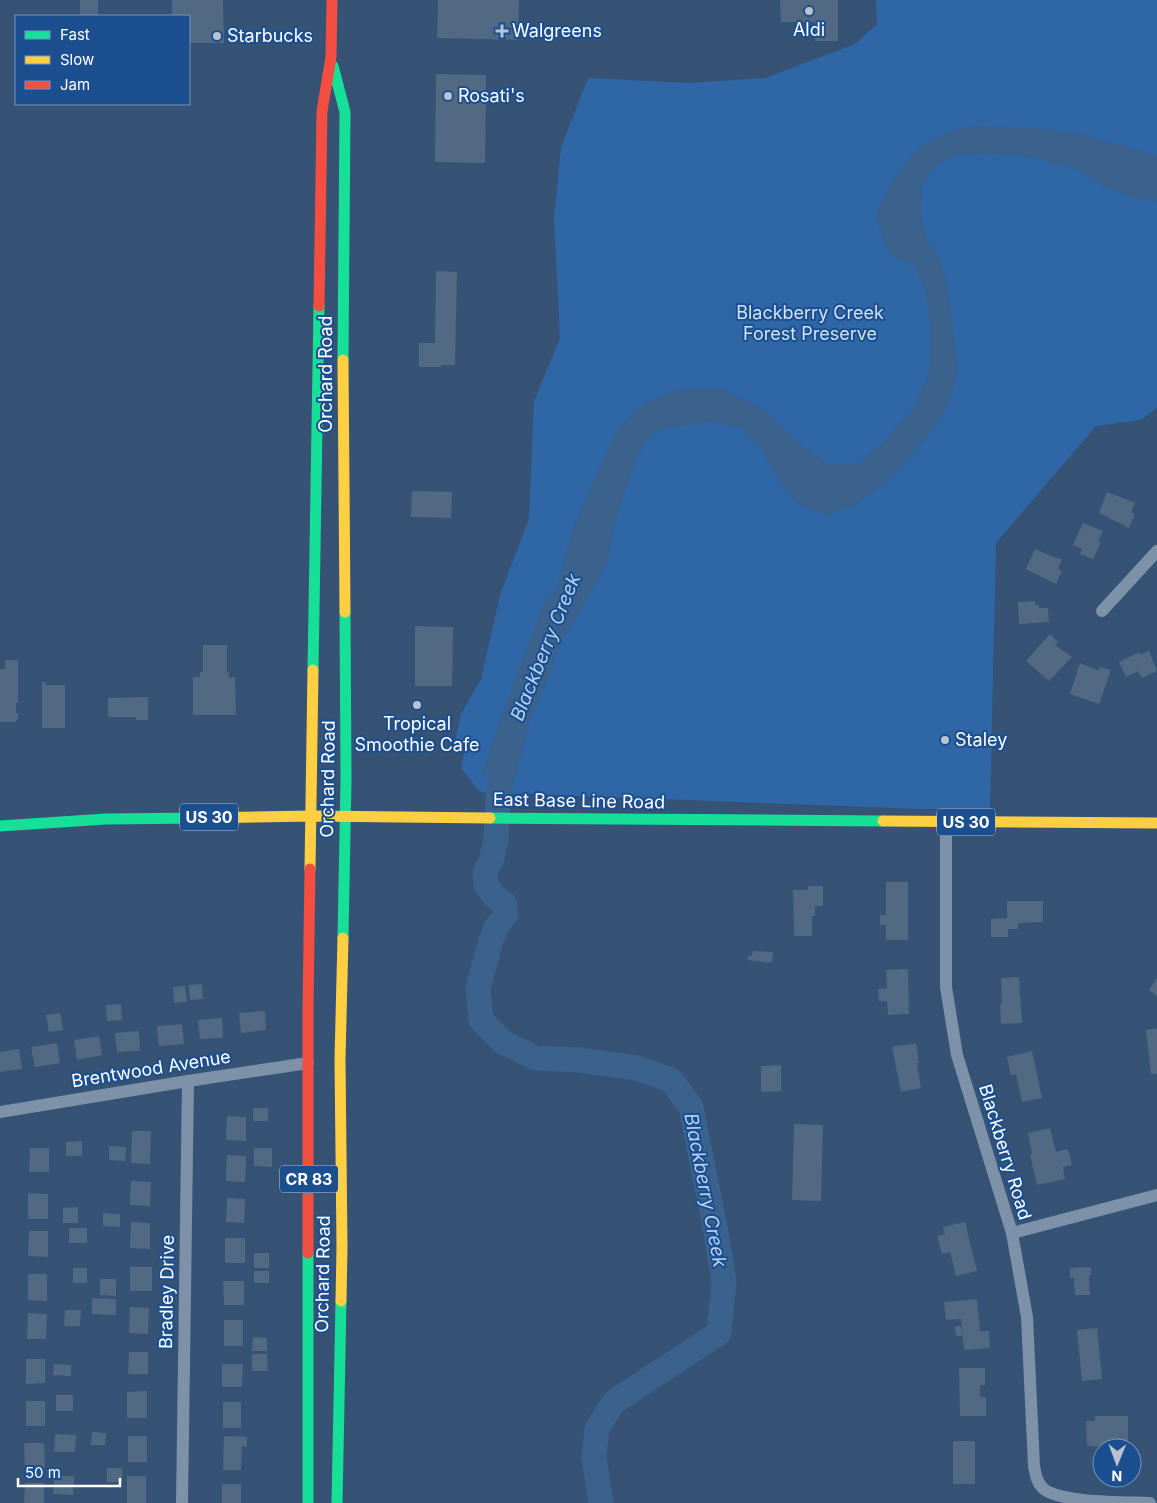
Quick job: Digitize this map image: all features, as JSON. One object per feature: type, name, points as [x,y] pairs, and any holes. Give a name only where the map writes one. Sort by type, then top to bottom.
[{"type":"main road","name":"Orchard Road","points":[[308,1503],[308,1063],[322,112],[331,57],[332,0]]},
{"type":"main road","name":"Orchard Road","points":[[331,57],[345,112],[343,404],[346,658],[340,1059],[342,1247],[337,1503]]},
{"type":"main road","name":"East Base Line Road","points":[[0,826],[106,819],[312,816],[1157,823]]},
{"type":"street","points":[[1102,611],[1157,552]]},
{"type":"street","name":"Blackberry Road","points":[[946,822],[946,987],[957,1055],[1012,1233],[1028,1317],[1034,1466],[1037,1481],[1045,1490],[1055,1496],[1069,1500],[1150,1503]]},
{"type":"street","name":"Brentwood Avenue","points":[[0,1112],[188,1080],[308,1063]]},
{"type":"street","name":"Bradley Drive","points":[[182,1503],[188,1080]]},
{"type":"street","points":[[1012,1233],[1157,1195]]},
{"type":"green space","name":"Blackberry Creek Forest Preserve","points":[[876,0],[1157,0],[1157,408],[1141,420],[1096,426],[996,543],[990,809],[919,809],[480,792],[461,768],[464,753],[455,741],[461,714],[481,679],[500,595],[529,518],[534,401],[560,338],[554,217],[561,147],[588,78],[690,83],[765,78],[855,44],[877,24]]},
{"type":"water","points":[[977,126],[1047,129],[1088,136],[1157,156],[1157,201],[1136,198],[1104,187],[1080,170],[1036,158],[990,153],[957,155],[935,166],[922,184],[921,216],[927,240],[939,257],[947,285],[958,367],[950,402],[930,433],[893,476],[855,505],[827,515],[798,504],[782,485],[760,447],[744,430],[712,421],[661,429],[646,439],[633,468],[616,519],[607,563],[557,649],[548,679],[531,716],[515,777],[482,776],[498,726],[544,603],[557,589],[572,530],[620,426],[644,404],[682,389],[723,389],[765,410],[796,441],[828,464],[857,464],[883,443],[914,408],[929,373],[931,331],[926,291],[914,266],[890,255],[875,219],[894,180],[921,147],[947,133]]},
{"type":"building","points":[[80,0],[98,0],[98,15],[80,15]]},
{"type":"building","points":[[172,0],[223,0],[224,43],[190,43],[190,15],[172,15]]},
{"type":"building","name":"Walgreens","points":[[438,0],[519,0],[518,40],[437,38]]},
{"type":"building","name":"Aldi","points":[[780,0],[838,0],[838,41],[815,41],[815,22],[781,22]]},
{"type":"building","points":[[436,74],[486,75],[485,163],[435,162]]},
{"type":"building","points":[[436,271],[457,272],[455,365],[419,367],[419,343],[435,343]]},
{"type":"building","points":[[412,491],[452,492],[451,518],[411,517]]},
{"type":"building","points":[[1107,492],[1135,503],[1131,512],[1135,514],[1129,528],[1099,513]]},
{"type":"building","points":[[1083,523],[1103,531],[1098,541],[1101,542],[1093,559],[1080,554],[1082,549],[1073,545]]},
{"type":"building","points":[[1035,549],[1062,559],[1058,569],[1062,571],[1056,584],[1026,569]]},
{"type":"building","points":[[1035,601],[1035,605],[1039,605],[1039,608],[1048,608],[1049,622],[1019,624],[1018,602]]},
{"type":"building","points":[[415,626],[453,627],[452,686],[415,686]]},
{"type":"building","points":[[1050,634],[1058,642],[1055,645],[1072,657],[1049,681],[1026,661]]},
{"type":"building","points":[[203,645],[227,645],[227,673],[229,672],[229,678],[235,677],[236,715],[193,715],[193,677],[200,677],[200,672],[203,672]]},
{"type":"building","points":[[1149,651],[1157,671],[1142,678],[1138,671],[1126,677],[1119,662],[1139,652],[1140,655]]},
{"type":"building","points":[[5,660],[18,660],[18,703],[16,703],[16,713],[18,713],[18,720],[16,722],[0,722],[0,669],[5,669]]},
{"type":"building","points":[[1080,663],[1097,670],[1100,667],[1111,670],[1099,704],[1070,694]]},
{"type":"building","points":[[42,682],[46,682],[46,685],[65,685],[65,728],[42,728]]},
{"type":"building","points":[[148,697],[148,720],[136,720],[136,717],[108,717],[108,698]]},
{"type":"building","points":[[886,882],[908,882],[908,940],[886,940],[886,925],[880,925],[880,915],[886,915]]},
{"type":"building","points":[[808,886],[823,886],[823,906],[815,906],[815,916],[812,916],[812,936],[794,936],[793,890],[808,890]]},
{"type":"building","points":[[1007,901],[1043,901],[1043,922],[1018,923],[1018,929],[1008,929],[1008,937],[991,937],[991,919],[1007,918]]},
{"type":"building","points":[[753,951],[773,952],[772,963],[748,960],[748,956],[752,956]]},
{"type":"building","points":[[908,969],[909,1014],[888,1015],[887,1001],[879,1001],[878,989],[887,988],[886,970]]},
{"type":"building","points":[[1019,977],[1022,1023],[1001,1024],[1001,978]]},
{"type":"building","points":[[1157,978],[1157,996],[1149,990]]},
{"type":"building","points":[[202,984],[203,999],[190,1000],[189,985]]},
{"type":"building","points":[[185,986],[187,1002],[174,1003],[173,987]]},
{"type":"building","points":[[121,1004],[122,1020],[107,1021],[106,1005]]},
{"type":"building","points":[[265,1011],[266,1030],[241,1033],[239,1013]]},
{"type":"building","points":[[60,1013],[63,1030],[49,1032],[46,1015]]},
{"type":"building","points":[[222,1018],[223,1038],[200,1039],[198,1020]]},
{"type":"building","points":[[182,1024],[184,1044],[159,1046],[157,1026]]},
{"type":"building","points":[[1157,1028],[1157,1074],[1151,1074],[1146,1030]]},
{"type":"building","points":[[139,1031],[140,1051],[117,1052],[115,1033]]},
{"type":"building","points":[[99,1036],[102,1055],[77,1060],[74,1040]]},
{"type":"building","points":[[57,1043],[60,1063],[35,1067],[31,1047]]},
{"type":"building","points":[[916,1043],[921,1088],[901,1092],[892,1047]]},
{"type":"building","points":[[19,1049],[22,1069],[0,1072],[0,1052]]},
{"type":"building","points":[[1032,1051],[1042,1098],[1022,1102],[1016,1074],[1011,1075],[1007,1057]]},
{"type":"building","points":[[781,1065],[781,1091],[761,1092],[761,1066]]},
{"type":"building","points":[[253,1108],[268,1108],[268,1121],[253,1121]]},
{"type":"building","points":[[227,1116],[246,1117],[246,1141],[226,1140]]},
{"type":"building","points":[[794,1124],[823,1125],[821,1201],[792,1200]]},
{"type":"building","points":[[1050,1128],[1056,1152],[1068,1149],[1072,1165],[1063,1167],[1065,1179],[1037,1185],[1030,1155],[1032,1154],[1028,1133]]},
{"type":"building","points":[[132,1131],[151,1131],[150,1164],[131,1163]]},
{"type":"building","points":[[82,1141],[82,1156],[66,1156],[66,1142]]},
{"type":"building","points":[[109,1146],[126,1147],[125,1161],[109,1160]]},
{"type":"building","points":[[30,1148],[49,1148],[49,1172],[29,1172]]},
{"type":"building","points":[[254,1148],[272,1148],[272,1167],[254,1166]]},
{"type":"building","points":[[227,1155],[246,1156],[245,1182],[226,1181]]},
{"type":"building","points":[[131,1181],[151,1182],[150,1206],[130,1205]]},
{"type":"building","points":[[28,1193],[48,1194],[48,1219],[28,1219]]},
{"type":"building","points":[[227,1198],[245,1199],[244,1223],[226,1222]]},
{"type":"building","points":[[78,1207],[78,1223],[63,1223],[63,1208]]},
{"type":"building","points":[[103,1213],[120,1214],[120,1227],[103,1226]]},
{"type":"building","points":[[131,1222],[150,1223],[150,1249],[130,1248]]},
{"type":"building","points":[[965,1222],[977,1271],[956,1276],[950,1252],[942,1254],[937,1236],[945,1234],[943,1227]]},
{"type":"building","points":[[69,1228],[87,1228],[87,1243],[69,1243]]},
{"type":"building","points":[[29,1231],[48,1231],[48,1257],[28,1256]]},
{"type":"building","points":[[225,1238],[245,1238],[245,1263],[225,1263]]},
{"type":"building","points":[[254,1253],[269,1253],[269,1268],[254,1268]]},
{"type":"building","points":[[130,1267],[152,1267],[152,1291],[130,1291]]},
{"type":"building","points":[[1091,1267],[1091,1275],[1089,1275],[1090,1295],[1075,1295],[1074,1278],[1070,1278],[1070,1268]]},
{"type":"building","points":[[73,1268],[87,1268],[87,1283],[73,1283]]},
{"type":"building","points":[[254,1271],[269,1271],[269,1283],[254,1283]]},
{"type":"building","points":[[28,1274],[47,1274],[47,1301],[28,1300]]},
{"type":"building","points":[[100,1279],[116,1279],[116,1296],[100,1295]]},
{"type":"building","points":[[223,1281],[244,1281],[244,1305],[224,1305]]},
{"type":"building","points":[[92,1298],[116,1299],[116,1315],[92,1314]]},
{"type":"building","points":[[977,1299],[980,1331],[989,1331],[990,1348],[964,1350],[961,1319],[946,1320],[944,1302]]},
{"type":"building","points":[[130,1307],[149,1308],[148,1334],[129,1333]]},
{"type":"building","points":[[65,1310],[81,1310],[80,1326],[64,1326]]},
{"type":"building","points":[[28,1313],[47,1314],[46,1339],[27,1339]]},
{"type":"building","points":[[224,1320],[243,1320],[243,1346],[224,1346]]},
{"type":"building","points":[[955,1326],[961,1326],[962,1336],[956,1336]]},
{"type":"building","points":[[1097,1328],[1102,1379],[1082,1381],[1077,1330]]},
{"type":"building","points":[[253,1337],[267,1338],[267,1351],[252,1351]]},
{"type":"building","points":[[129,1352],[148,1352],[148,1374],[128,1374]]},
{"type":"building","points":[[252,1354],[267,1354],[268,1371],[252,1371]]},
{"type":"building","points":[[26,1359],[45,1359],[45,1383],[26,1384]]},
{"type":"building","points":[[54,1364],[71,1365],[71,1376],[53,1375]]},
{"type":"building","points":[[222,1364],[243,1364],[242,1387],[222,1387]]},
{"type":"building","points":[[959,1368],[985,1368],[985,1385],[980,1385],[980,1397],[986,1397],[986,1416],[960,1416]]},
{"type":"building","points":[[147,1391],[147,1418],[127,1418],[127,1392]]},
{"type":"building","points":[[56,1395],[73,1395],[73,1411],[56,1411]]},
{"type":"building","points":[[26,1401],[45,1401],[45,1426],[26,1426]]},
{"type":"building","points":[[223,1402],[241,1402],[241,1428],[223,1428]]},
{"type":"building","points":[[1095,1416],[1128,1416],[1128,1438],[1092,1438],[1092,1446],[1087,1446],[1086,1421],[1095,1421]]},
{"type":"building","points":[[92,1432],[106,1433],[105,1445],[91,1445]]},
{"type":"building","points":[[55,1434],[76,1435],[75,1452],[54,1452]]},
{"type":"building","points":[[128,1436],[147,1436],[147,1462],[128,1462]]},
{"type":"building","points":[[224,1436],[247,1437],[247,1447],[242,1446],[241,1470],[223,1470]]},
{"type":"building","points":[[953,1441],[975,1441],[975,1484],[953,1484]]},
{"type":"building","points":[[24,1443],[44,1443],[45,1468],[25,1468]]},
{"type":"building","points":[[107,1468],[122,1468],[122,1482],[107,1482]]},
{"type":"building","points":[[54,1476],[74,1476],[73,1495],[53,1494]]},
{"type":"building","points":[[127,1476],[146,1476],[146,1503],[127,1503]]},
{"type":"building","points":[[25,1483],[44,1483],[44,1503],[24,1503]]},
{"type":"building","points":[[222,1484],[241,1484],[241,1503],[222,1503]]},
{"type":"waterway","name":"Blackberry Creek","points":[[507,743],[498,796],[496,840],[491,861],[485,872],[486,885],[495,897],[504,903],[506,914],[497,926],[491,940],[478,988],[481,1020],[504,1043],[536,1058],[579,1060],[637,1068],[671,1080],[691,1107],[724,1282],[719,1333],[614,1402],[597,1428],[594,1457],[601,1503]]},
{"type":"traffic: fast","points":[[333,66],[345,112],[343,360]]},
{"type":"traffic: fast","points":[[313,670],[319,306]]},
{"type":"traffic: fast","points":[[343,938],[346,780],[345,612]]},
{"type":"traffic: fast","points":[[0,826],[106,819],[201,818]]},
{"type":"traffic: fast","points":[[490,818],[883,821]]},
{"type":"traffic: fast","points":[[308,1253],[308,1503]]},
{"type":"traffic: fast","points":[[337,1503],[341,1301]]},
{"type":"traffic: slow","points":[[343,360],[345,612]]},
{"type":"traffic: slow","points":[[310,869],[313,670]]},
{"type":"traffic: slow","points":[[201,818],[312,816],[490,818]]},
{"type":"traffic: slow","points":[[883,821],[1157,823]]},
{"type":"traffic: slow","points":[[341,1301],[340,1059],[343,938]]},
{"type":"traffic: jam","points":[[319,306],[322,111],[331,57],[332,0]]},
{"type":"traffic: jam","points":[[308,1253],[310,869]]},
{"type":"place","name":"Aldi","points":[[809,11]]},
{"type":"place","name":"Walgreens","points":[[502,31]]},
{"type":"place","name":"Starbucks","points":[[217,36]]},
{"type":"place","name":"Rosati's","points":[[448,96]]},
{"type":"place","name":"Tropical Smoothie Cafe","points":[[417,705]]},
{"type":"place","name":"Staley","points":[[945,740]]}]
